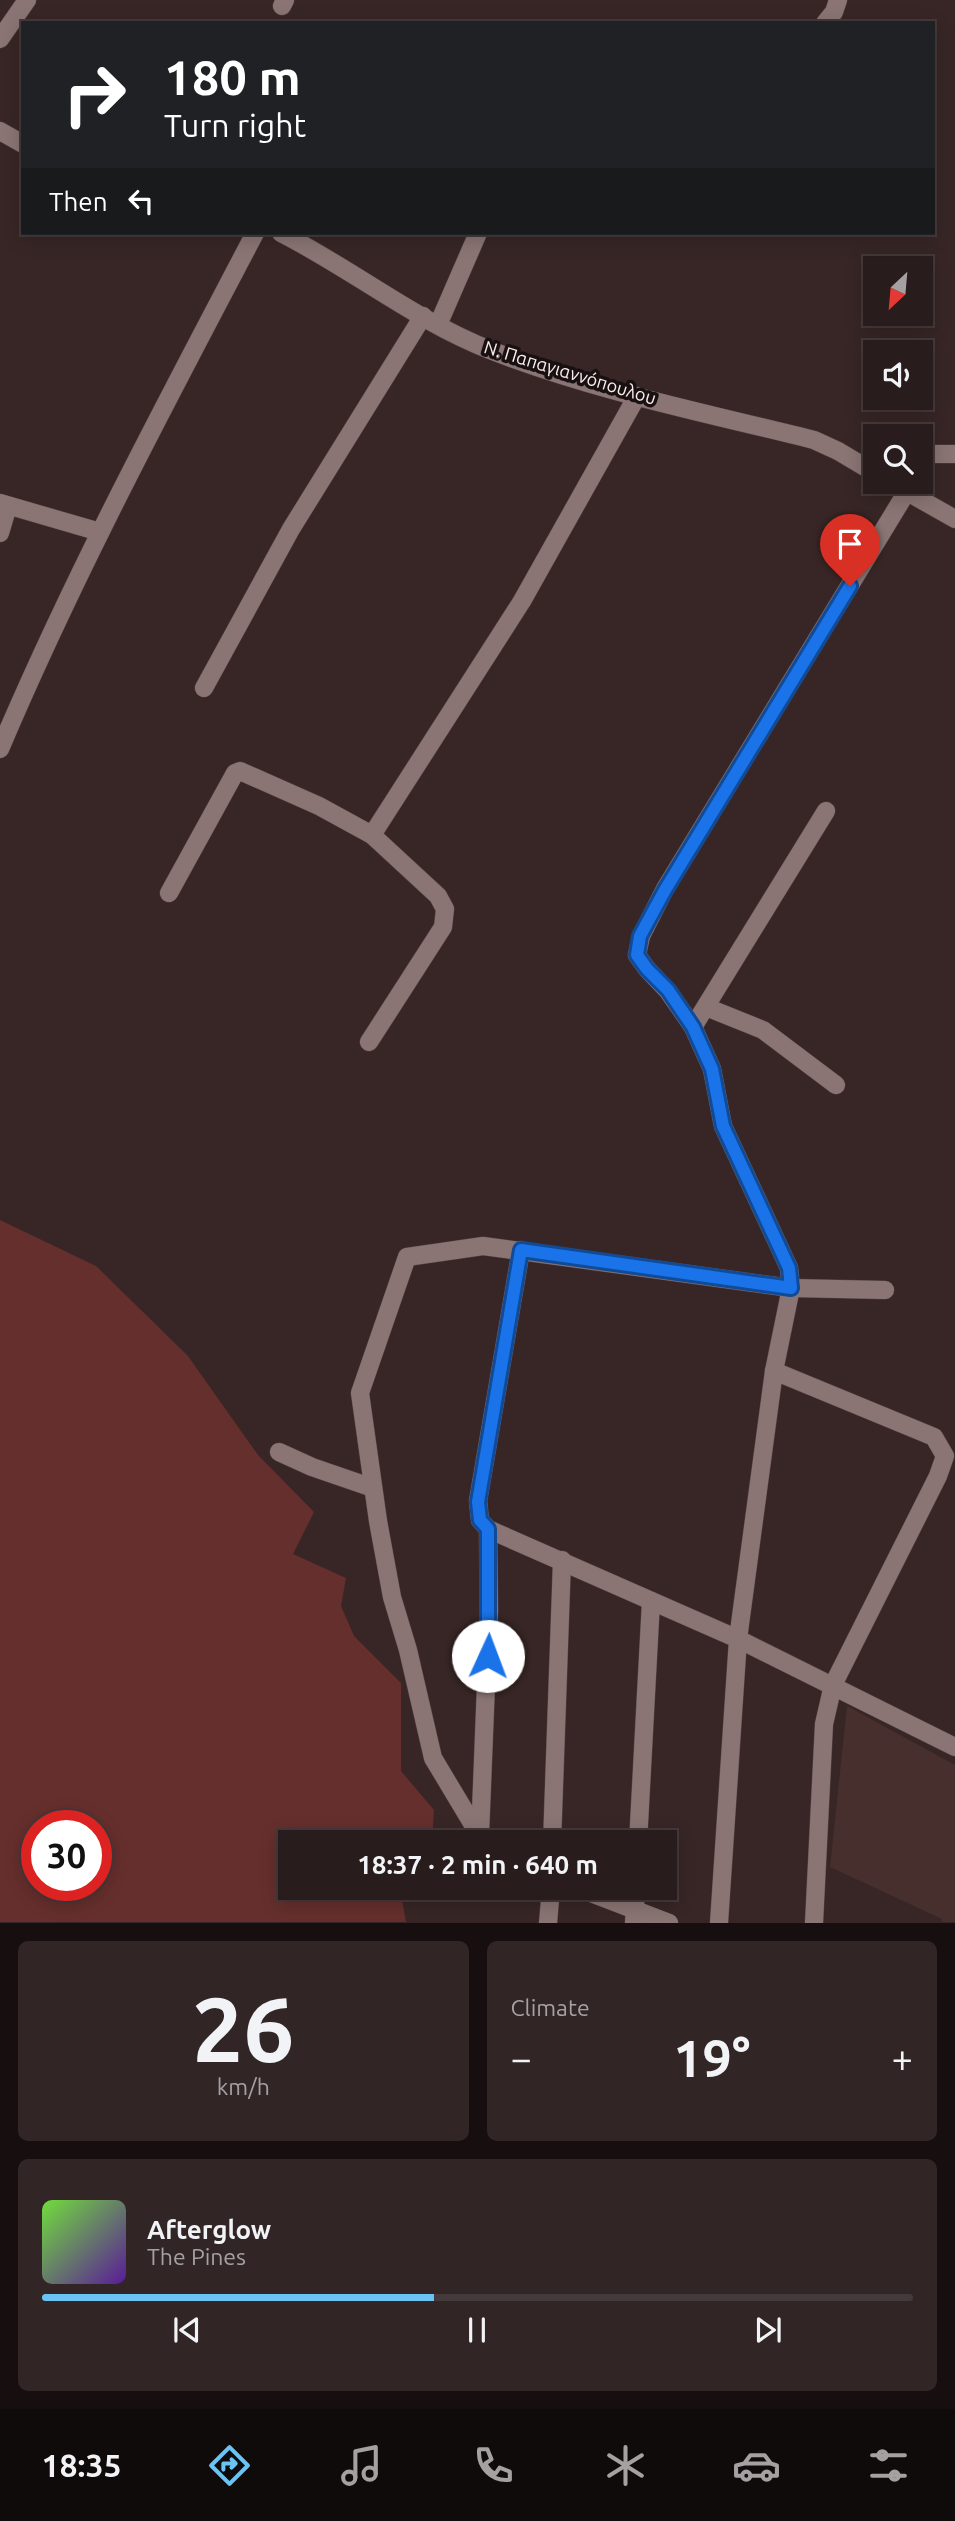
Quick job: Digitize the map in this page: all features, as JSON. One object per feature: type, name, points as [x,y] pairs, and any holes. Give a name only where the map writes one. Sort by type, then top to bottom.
[{"type":"street","points":[[0,39],[27,0]]},
{"type":"street","points":[[827,21],[834,12],[838,0]]},
{"type":"street","points":[[0,131],[21,143]]},
{"type":"street","points":[[0,749],[29,680],[100,532],[254,235]]},
{"type":"street","name":"Ν. Παπαγιαννόπουλου","points":[[284,235],[430,320],[489,350],[638,396],[814,440],[863,466]]},
{"type":"street","points":[[204,688],[291,528],[430,320],[477,235]]},
{"type":"street","points":[[372,835],[522,601],[638,396]]},
{"type":"street","points":[[933,454],[955,454]]},
{"type":"street","points":[[719,1923],[738,1639],[774,1371],[791,1288],[789,1268],[723,1126],[712,1069],[693,1027],[668,990],[637,955],[640,936],[672,878],[905,494]]},
{"type":"street","points":[[908,494],[955,519]]},
{"type":"street","points":[[0,533],[4,505],[100,532]]},
{"type":"street","points":[[169,893],[235,772],[240,771],[319,806],[372,835],[438,896],[445,909],[443,927],[369,1042]]},
{"type":"street","points":[[693,1027],[826,811]]},
{"type":"street","points":[[706,1007],[763,1030],[836,1085]]},
{"type":"street","points":[[476,1830],[433,1758],[408,1650],[392,1597],[360,1393],[407,1257],[483,1246],[791,1288],[885,1290]]},
{"type":"street","points":[[521,1250],[478,1502],[480,1520],[488,1529],[738,1639],[953,1743]]},
{"type":"street","points":[[774,1371],[934,1437],[945,1456],[938,1476],[833,1685],[824,1724],[814,1923]]},
{"type":"street","points":[[279,1452],[312,1467],[373,1488]]},
{"type":"street","points":[[482,1830],[489,1622],[488,1529]]},
{"type":"street","points":[[552,1830],[562,1560]]},
{"type":"street","points":[[639,1830],[650,1601]]},
{"type":"street","points":[[548,1923],[550,1900]]},
{"type":"street","points":[[602,1900],[635,1916],[669,1923]]},
{"type":"shaded area","points":[[0,1220],[96,1266],[188,1356],[258,1455],[314,1512],[293,1554],[346,1578],[341,1606],[354,1636],[401,1683],[401,1771],[434,1810],[433,1830],[278,1830],[278,1900],[402,1900],[406,1922],[0,1922]]},
{"type":"shaded area","points":[[847,1706],[955,1765],[955,1922],[942,1922],[942,1919],[830,1867]]},
{"type":"route","points":[[488,1656],[488,1529],[480,1520],[478,1502],[521,1250],[791,1288],[789,1268],[723,1126],[712,1069],[693,1027],[668,990],[637,955],[640,936],[665,890],[850,586]]}]
